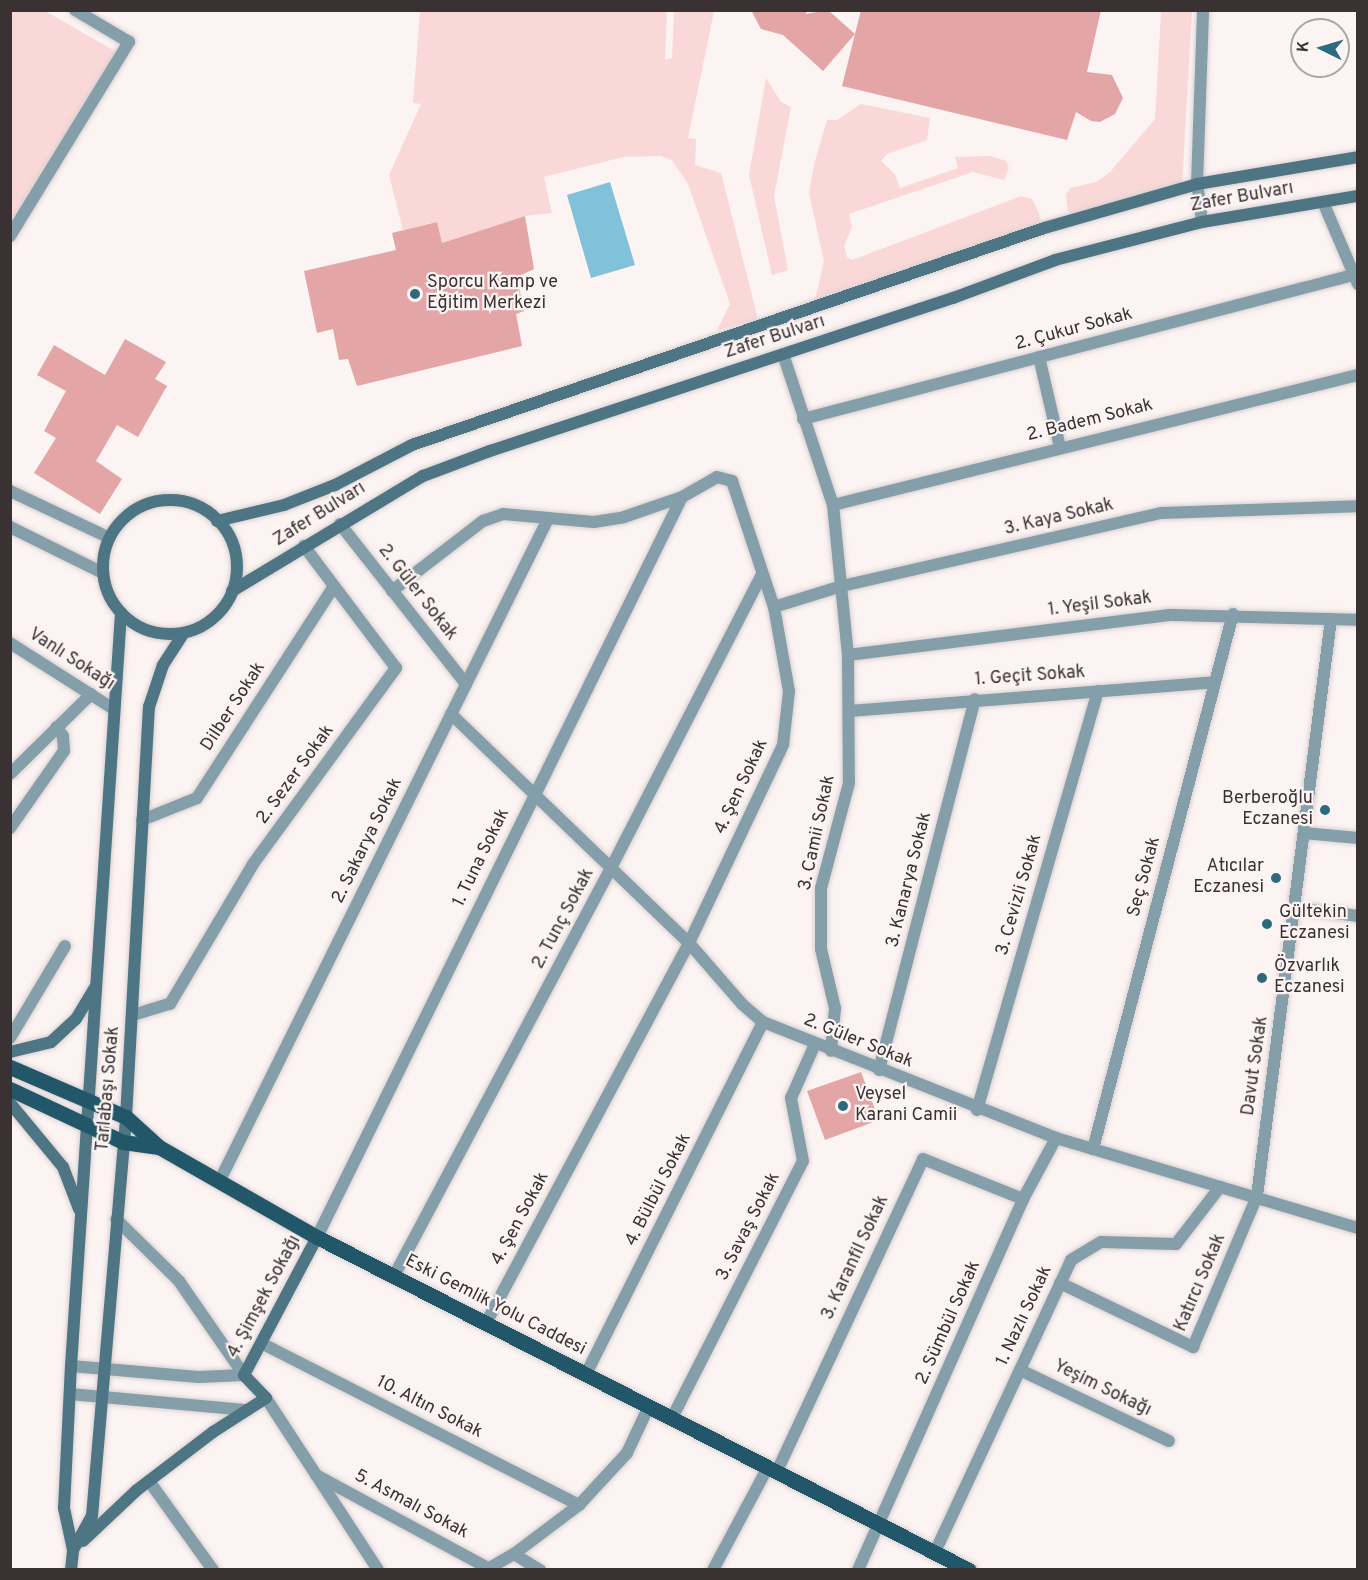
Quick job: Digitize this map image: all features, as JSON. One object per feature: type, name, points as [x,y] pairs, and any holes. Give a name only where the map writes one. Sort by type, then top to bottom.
[{"type":"main road","name":"Zafer Bulvarı","points":[[217,521],[284,505],[335,485],[412,445],[702,343],[766,325],[1044,228],[1197,184],[1358,157]]},
{"type":"main road","name":"Zafer Bulvarı","points":[[232,591],[423,476],[1055,260],[1202,222],[1358,196]]},
{"type":"main road","points":[[170,500],[191,503],[217,521],[234,549],[236,570],[232,591],[221,610],[205,624],[184,633],[161,634],[139,627],[121,614],[108,595],[103,573],[110,538],[130,513],[149,503],[170,500]]},
{"type":"main road","points":[[71,1569],[73,1550],[64,1508],[71,1366],[97,984],[112,708],[121,614]]},
{"type":"main road","name":"Tarlabaşı Sokak","points":[[73,1550],[92,1516],[126,1117],[149,707],[163,665],[184,633]]},
{"type":"main road","points":[[10,1052],[51,1042],[76,1019],[97,984]]},
{"type":"main road","name":"Eski Gemlik Yolu Caddesi","points":[[10,1067],[126,1117],[159,1146],[317,1237],[969,1569]]},
{"type":"main road","points":[[10,1089],[123,1142],[159,1146]]},
{"type":"main road","points":[[10,1103],[63,1167],[80,1212]]},
{"type":"main road","name":"4. Şimşek Sokağı","points":[[244,1375],[263,1344],[317,1237]]},
{"type":"main road","points":[[73,1550],[149,1481],[266,1398],[244,1375]]},
{"type":"street","points":[[10,236],[129,42],[75,10]]},
{"type":"street","points":[[1202,222],[1197,184],[1203,10]]},
{"type":"street","points":[[1323,202],[1355,279]]},
{"type":"street","name":"2. Çukur Sokak","points":[[803,418],[1355,279]]},
{"type":"street","points":[[783,354],[833,505],[842,586]]},
{"type":"street","points":[[1039,357],[1060,447]]},
{"type":"street","name":"2. Badem Sokak","points":[[833,505],[1358,375]]},
{"type":"street","name":"4. Şen Sokak","points":[[392,591],[483,520],[503,514],[594,522],[624,517],[682,497],[717,477],[732,482],[761,576],[774,607],[789,690],[783,745],[689,943],[486,1323]]},
{"type":"street","points":[[10,491],[110,538]]},
{"type":"street","name":"1. Tuna Sokak","points":[[317,1237],[533,793],[682,497]]},
{"type":"street","name":"3. Kaya Sokak","points":[[774,607],[842,586],[1161,513],[1358,506]]},
{"type":"street","name":"2. Sakarya Sokak","points":[[220,1180],[548,519]]},
{"type":"street","name":"2. Güler Sokak","points":[[340,524],[466,684]]},
{"type":"street","points":[[10,527],[103,573]]},
{"type":"street","name":"2. Sezer Sokak","points":[[133,1015],[170,1004],[253,864],[396,668],[304,546]]},
{"type":"street","name":"2. Tunç Sokak","points":[[394,1276],[611,868],[761,576]]},
{"type":"street","name":"Dilber Sokak","points":[[142,820],[197,798],[334,586]]},
{"type":"street","name":"3. Camii Sokak","points":[[831,1051],[835,1008],[822,949],[821,888],[849,783],[848,655],[842,586]]},
{"type":"street","name":"1. Yeşil Sokak","points":[[848,655],[1170,615],[1233,614],[1358,620]]},
{"type":"street","name":"Seç Sokak","points":[[1093,1149],[1233,614]]},
{"type":"street","name":"Davut Sokak","points":[[1257,1196],[1330,619]]},
{"type":"street","name":"Vanlı Sokağı","points":[[10,643],[112,708]]},
{"type":"street","name":"1. Geçit Sokak","points":[[849,711],[975,699],[1215,682]]},
{"type":"street","name":"3. Cevizli Sokak","points":[[977,1110],[1098,691]]},
{"type":"street","points":[[10,774],[91,694]]},
{"type":"street","name":"3. Kanarya Sokak","points":[[879,1070],[975,699]]},
{"type":"street","name":"2. Güler Sokak","points":[[451,714],[689,943],[764,1022],[977,1110],[1056,1138],[1257,1196],[1358,1228]]},
{"type":"street","points":[[10,828],[64,751],[63,736],[56,727]]},
{"type":"street","points":[[1304,833],[1358,838]]},
{"type":"street","points":[[1295,908],[1358,916]]},
{"type":"street","points":[[10,1038],[65,946]]},
{"type":"street","name":"4. Bülbül Sokak","points":[[586,1374],[764,1022]]},
{"type":"street","name":"3. Savaş Sokak","points":[[672,1418],[803,1161],[791,1098],[815,1044]]},
{"type":"street","name":"2. Sümbül Sokak","points":[[858,1569],[1023,1199],[1056,1138]]},
{"type":"street","name":"3. Karanfil Sokak","points":[[772,1469],[923,1158],[1023,1199]]},
{"type":"street","name":"1. Nazlı Sokak","points":[[935,1552],[1071,1260],[1101,1242],[1176,1245],[1220,1187]]},
{"type":"street","name":"Katırcı Sokak","points":[[1060,1283],[1193,1347],[1257,1196]]},
{"type":"street","points":[[116,1219],[178,1281],[244,1375]]},
{"type":"street","name":"10. Altın Sokak","points":[[263,1344],[579,1505]]},
{"type":"street","points":[[71,1366],[199,1377],[244,1375]]},
{"type":"street","name":"Yeşim Sokağı","points":[[1020,1370],[1169,1441]]},
{"type":"street","points":[[70,1394],[248,1410]]},
{"type":"street","points":[[266,1398],[378,1569]]},
{"type":"street","points":[[487,1568],[514,1554],[579,1505],[627,1454],[649,1406]]},
{"type":"street","points":[[713,1569],[772,1469]]},
{"type":"street","name":"5. Asmalı Sokak","points":[[316,1475],[487,1568]]},
{"type":"street","points":[[149,1481],[213,1569]]},
{"type":"street","points":[[514,1554],[540,1569]]},
{"type":"shaded area","points":[[11,11],[45,11],[120,54],[11,243]]},
{"type":"shaded area","points":[[420,11],[667,11],[665,60],[672,58],[674,11],[714,11],[688,138],[696,139],[695,165],[721,173],[758,319],[717,330],[730,304],[688,184],[672,160],[660,156],[623,157],[544,177],[552,213],[525,216],[442,243],[436,222],[403,230],[389,175],[421,104],[413,103]]},
{"type":"shaded area","points":[[1161,11],[1192,11],[1182,186],[1076,214],[1068,212],[1066,195],[1070,188],[1096,182],[1110,172],[1155,119]]},
{"type":"shaded area","points":[[766,78],[781,102],[791,107],[774,196],[788,270],[772,275],[749,175]]},
{"type":"shaded area","points":[[861,104],[930,118],[927,140],[887,154],[881,161],[895,174],[900,188],[958,168],[955,157],[991,156],[1006,161],[1009,168],[1004,180],[973,172],[849,214],[852,227],[844,246],[847,257],[852,260],[1021,196],[1032,199],[1041,220],[1037,227],[820,302],[815,300],[824,261],[809,193],[814,165],[827,120],[837,120]]},
{"type":"water","points":[[610,182],[635,265],[591,278],[567,195]]},
{"type":"building","points":[[751,10],[807,10],[806,14],[828,10],[855,34],[823,71],[783,35],[761,29]]},
{"type":"building","points":[[861,10],[1101,10],[1087,72],[1112,75],[1123,98],[1115,114],[1100,122],[1091,121],[1076,112],[1067,140],[842,86]]},
{"type":"building","name":"Sporcu Kamp ve Eğitim Merkezi","points":[[525,216],[534,269],[517,277],[524,311],[516,314],[522,346],[357,386],[348,359],[339,360],[333,329],[317,333],[304,271],[396,250],[392,233],[437,222],[442,243]]},
{"type":"building","points":[[125,339],[166,362],[155,379],[167,386],[138,437],[117,425],[96,461],[122,479],[100,514],[34,473],[56,438],[44,431],[66,391],[37,375],[54,345],[105,375]]},
{"type":"building","name":"Veysel Karani Camii","points":[[861,1072],[879,1120],[825,1140],[807,1091]]},
{"type":"place","name":"Sporcu Kamp ve Eğitim Merkezi","points":[[415,294]]},
{"type":"place","name":"Berberoğlu Eczanesi","points":[[1325,810]]},
{"type":"place","name":"Atıcılar Eczanesi","points":[[1276,878]]},
{"type":"place","name":"Gültekin Eczanesi","points":[[1267,924]]},
{"type":"place","name":"Özvarlık Eczanesi","points":[[1262,978]]},
{"type":"place","name":"Veysel Karani Camii","points":[[843,1106]]}]
